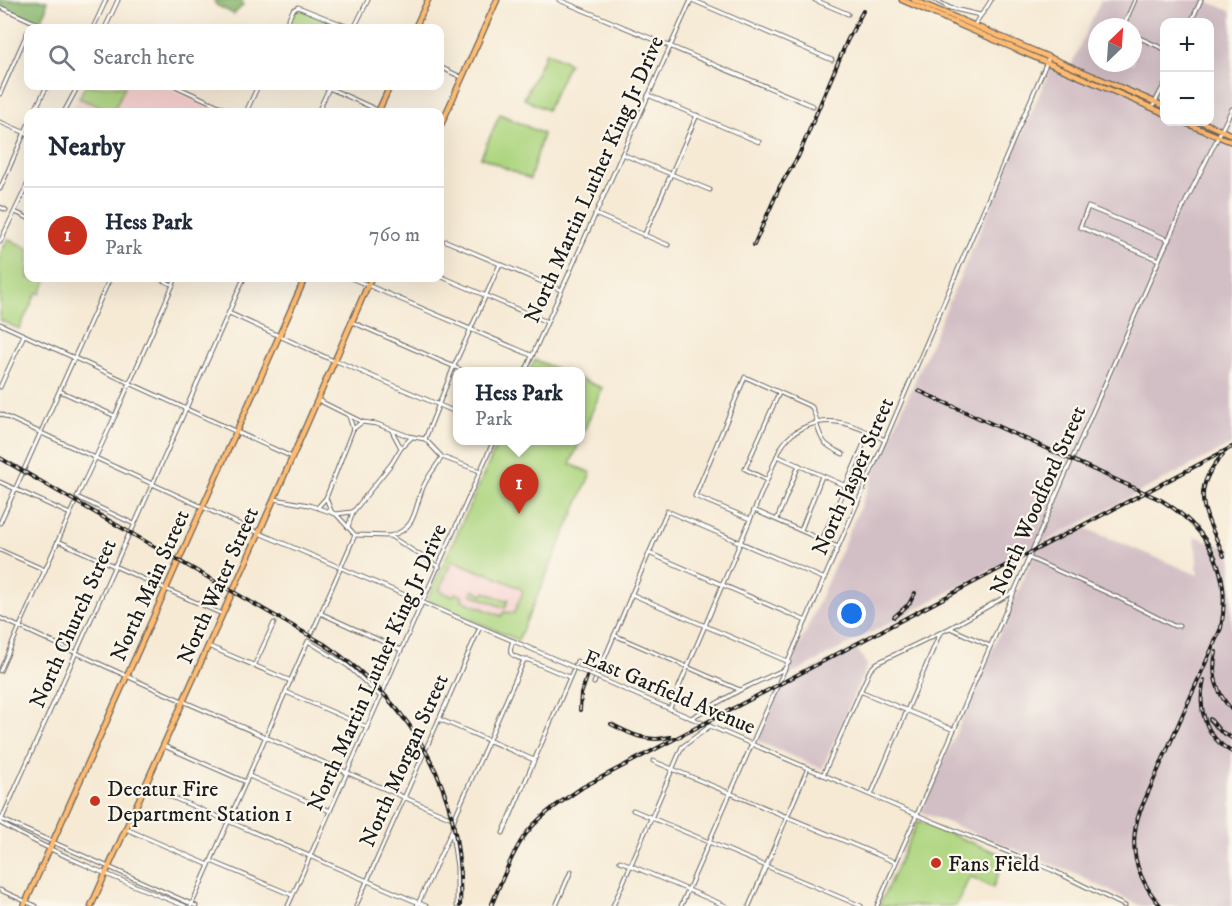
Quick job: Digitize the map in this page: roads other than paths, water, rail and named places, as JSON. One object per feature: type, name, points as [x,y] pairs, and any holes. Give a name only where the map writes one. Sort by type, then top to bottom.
[{"type":"main road","points":[[417,24],[428,0]]},
{"type":"main road","points":[[444,117],[497,0]]},
{"type":"main road","points":[[902,0],[1160,104]]},
{"type":"main road","points":[[914,0],[973,28]]},
{"type":"main road","points":[[1048,60],[1160,111]]},
{"type":"main road","points":[[381,108],[388,90]]},
{"type":"main road","points":[[1196,126],[1232,135]]},
{"type":"main road","points":[[1209,126],[1232,142]]},
{"type":"main road","name":"North Main Street","points":[[25,904],[48,848],[303,282]]},
{"type":"main road","name":"North Water Street","points":[[92,906],[369,282]]},
{"type":"street","points":[[95,24],[106,0]]},
{"type":"street","points":[[107,24],[118,0]]},
{"type":"street","points":[[355,24],[368,0]]},
{"type":"street","points":[[560,0],[813,106]]},
{"type":"street","points":[[691,0],[832,60]]},
{"type":"street","name":"North Martin Luther King Jr Drive","points":[[527,367],[691,0]]},
{"type":"street","points":[[814,0],[848,14]]},
{"type":"street","points":[[935,0],[950,8],[980,15]]},
{"type":"street","points":[[973,28],[991,0]]},
{"type":"street","points":[[1127,18],[1135,0]]},
{"type":"street","points":[[1193,18],[1201,0]]},
{"type":"street","points":[[286,24],[293,10],[298,6],[343,24]]},
{"type":"street","points":[[0,7],[37,24]]},
{"type":"street","points":[[1142,39],[1160,47]]},
{"type":"street","points":[[0,94],[24,41]]},
{"type":"street","name":"North Jasper Street","points":[[681,906],[789,662],[1048,60]]},
{"type":"street","points":[[444,69],[461,77]]},
{"type":"street","points":[[36,108],[45,90]]},
{"type":"street","points":[[66,108],[76,90]]},
{"type":"street","points":[[184,90],[223,108]]},
{"type":"street","points":[[248,108],[256,90]]},
{"type":"street","points":[[320,108],[328,90]]},
{"type":"street","points":[[335,90],[371,108]]},
{"type":"street","points":[[648,95],[759,142]]},
{"type":"street","points":[[1152,108],[1160,95]]},
{"type":"street","name":"North Woodford Street","points":[[877,906],[1159,260],[1232,110]]},
{"type":"street","points":[[644,236],[697,115]]},
{"type":"street","points":[[0,122],[24,132]]},
{"type":"street","points":[[0,189],[24,139]]},
{"type":"street","points":[[622,154],[710,190]]},
{"type":"street","points":[[0,242],[24,192]]},
{"type":"street","points":[[0,207],[6,210]]},
{"type":"street","points":[[1159,260],[1080,227],[1088,207],[1169,240]]},
{"type":"street","points":[[15,212],[24,216]]},
{"type":"street","points":[[595,214],[668,245]]},
{"type":"street","points":[[446,241],[561,290]]},
{"type":"street","points":[[352,322],[454,366],[500,264]]},
{"type":"street","points":[[444,278],[547,322]]},
{"type":"street","points":[[0,523],[108,282]]},
{"type":"street","points":[[167,282],[173,285]]},
{"type":"street","points":[[134,524],[77,497],[174,282]]},
{"type":"street","name":"North Church Street","points":[[0,821],[242,282]]},
{"type":"street","points":[[361,282],[532,356]]},
{"type":"street","points":[[229,313],[334,361],[453,411]]},
{"type":"street","points":[[0,324],[292,457]]},
{"type":"street","points":[[0,387],[24,335]]},
{"type":"street","points":[[425,439],[453,368]]},
{"type":"street","points":[[750,519],[695,496],[745,377],[812,407],[821,438],[825,444],[843,454]]},
{"type":"street","points":[[60,392],[115,417]]},
{"type":"street","points":[[767,480],[744,469],[779,393]]},
{"type":"street","points":[[318,400],[362,422],[371,422],[412,437],[425,439],[442,457],[481,471]]},
{"type":"street","name":"East Garfield Avenue","points":[[0,414],[259,533],[917,815],[1052,870],[1125,906]]},
{"type":"street","points":[[318,507],[326,498],[352,429],[349,416]]},
{"type":"street","points":[[352,429],[362,422]]},
{"type":"street","points":[[670,708],[777,456],[789,436],[817,422],[848,423],[885,440]]},
{"type":"street","points":[[392,429],[400,448]]},
{"type":"street","points":[[822,540],[869,432]]},
{"type":"street","points":[[348,527],[353,512],[392,463],[400,448],[412,437]]},
{"type":"street","name":"North Martin Luther King Jr Drive","points":[[288,906],[492,445]]},
{"type":"street","points":[[777,456],[846,486]]},
{"type":"street","points":[[326,498],[334,513],[355,534],[390,536],[402,533],[415,517],[421,491],[442,457]]},
{"type":"street","points":[[777,519],[799,465]]},
{"type":"street","points":[[801,530],[822,476]]},
{"type":"street","points":[[0,482],[70,514]]},
{"type":"street","points":[[274,499],[318,507],[334,513],[353,512]]},
{"type":"street","points":[[0,671],[74,505]]},
{"type":"street","points":[[754,510],[838,547]]},
{"type":"street","points":[[594,683],[667,512],[825,579]]},
{"type":"street","points":[[402,533],[402,543]]},
{"type":"street","points":[[312,633],[355,534]]},
{"type":"street","points":[[390,536],[439,567]]},
{"type":"street","points":[[58,541],[222,614]]},
{"type":"street","points":[[0,550],[45,570]]},
{"type":"street","points":[[649,553],[806,621]]},
{"type":"street","points":[[1029,558],[1119,598],[1174,626],[1179,626]]},
{"type":"street","points":[[823,774],[870,670],[876,663],[950,628],[1015,591]]},
{"type":"street","points":[[631,594],[789,662]]},
{"type":"street","points":[[320,614],[402,650]]},
{"type":"street","points":[[0,618],[126,676],[454,819]]},
{"type":"street","points":[[254,666],[274,623]]},
{"type":"street","name":"North Morgan Street","points":[[356,906],[480,627]]},
{"type":"street","points":[[950,628],[990,646]]},
{"type":"street","points":[[871,795],[940,632]]},
{"type":"street","points":[[614,635],[740,690]]},
{"type":"street","points":[[0,821],[193,905],[308,641],[348,666],[381,697]]},
{"type":"street","points":[[513,641],[510,646],[513,657],[532,661],[570,678]]},
{"type":"street","points":[[208,646],[291,681]]},
{"type":"street","points":[[418,904],[452,832],[454,819],[524,660]]},
{"type":"street","points":[[503,833],[577,661]]},
{"type":"street","points":[[691,718],[740,690],[786,668]]},
{"type":"street","points":[[860,691],[954,730]]},
{"type":"street","points":[[286,692],[368,727]]},
{"type":"street","points":[[439,719],[534,761]]},
{"type":"street","points":[[613,906],[682,747],[710,726]]},
{"type":"street","points":[[164,746],[246,782]]},
{"type":"street","points":[[654,761],[896,862]]},
{"type":"street","points":[[749,906],[808,768]]},
{"type":"street","points":[[249,776],[330,811]]},
{"type":"street","points":[[146,786],[426,906]]},
{"type":"street","points":[[633,810],[861,906]]},
{"type":"street","points":[[0,821],[48,848],[185,906]]},
{"type":"street","points":[[126,829],[293,896]]},
{"type":"street","points":[[452,832],[457,867],[457,906]]},
{"type":"street","points":[[620,861],[726,906]]},
{"type":"street","points":[[556,906],[570,871]]},
{"type":"street","points":[[0,890],[25,904],[36,906]]},
{"type":"railway","points":[[754,245],[780,186],[798,157],[847,41],[863,11]]},
{"type":"railway","points":[[919,391],[1161,500],[1192,524],[1213,553],[1220,570],[1223,588],[1224,607],[1221,628],[1140,811],[1134,837],[1134,849],[1140,873],[1161,906]]},
{"type":"railway","points":[[491,906],[505,871],[529,830],[550,810],[583,787],[1232,447]]},
{"type":"railway","points":[[1223,455],[1212,468],[1203,493],[1207,516],[1224,556]]},
{"type":"railway","points":[[0,458],[324,644],[356,668],[385,695],[409,725],[428,756],[443,790],[454,827],[459,865],[460,906]]},
{"type":"railway","points":[[894,617],[909,604],[915,593]]},
{"type":"railway","points":[[1216,652],[1214,668],[1216,683],[1222,697],[1232,710]]},
{"type":"railway","points":[[580,710],[581,694],[587,677]]},
{"type":"railway","points":[[1204,680],[1202,701],[1205,721],[1215,738],[1232,752]]},
{"type":"railway","points":[[1210,719],[1220,731],[1232,738]]},
{"type":"railway","points":[[611,724],[647,738],[670,737]]},
{"type":"place","name":"Hess Park","points":[[519,514]]},
{"type":"place","name":"Decatur Fire Department Station 1","points":[[95,801]]},
{"type":"place","name":"Fans Field","points":[[936,863]]}]
